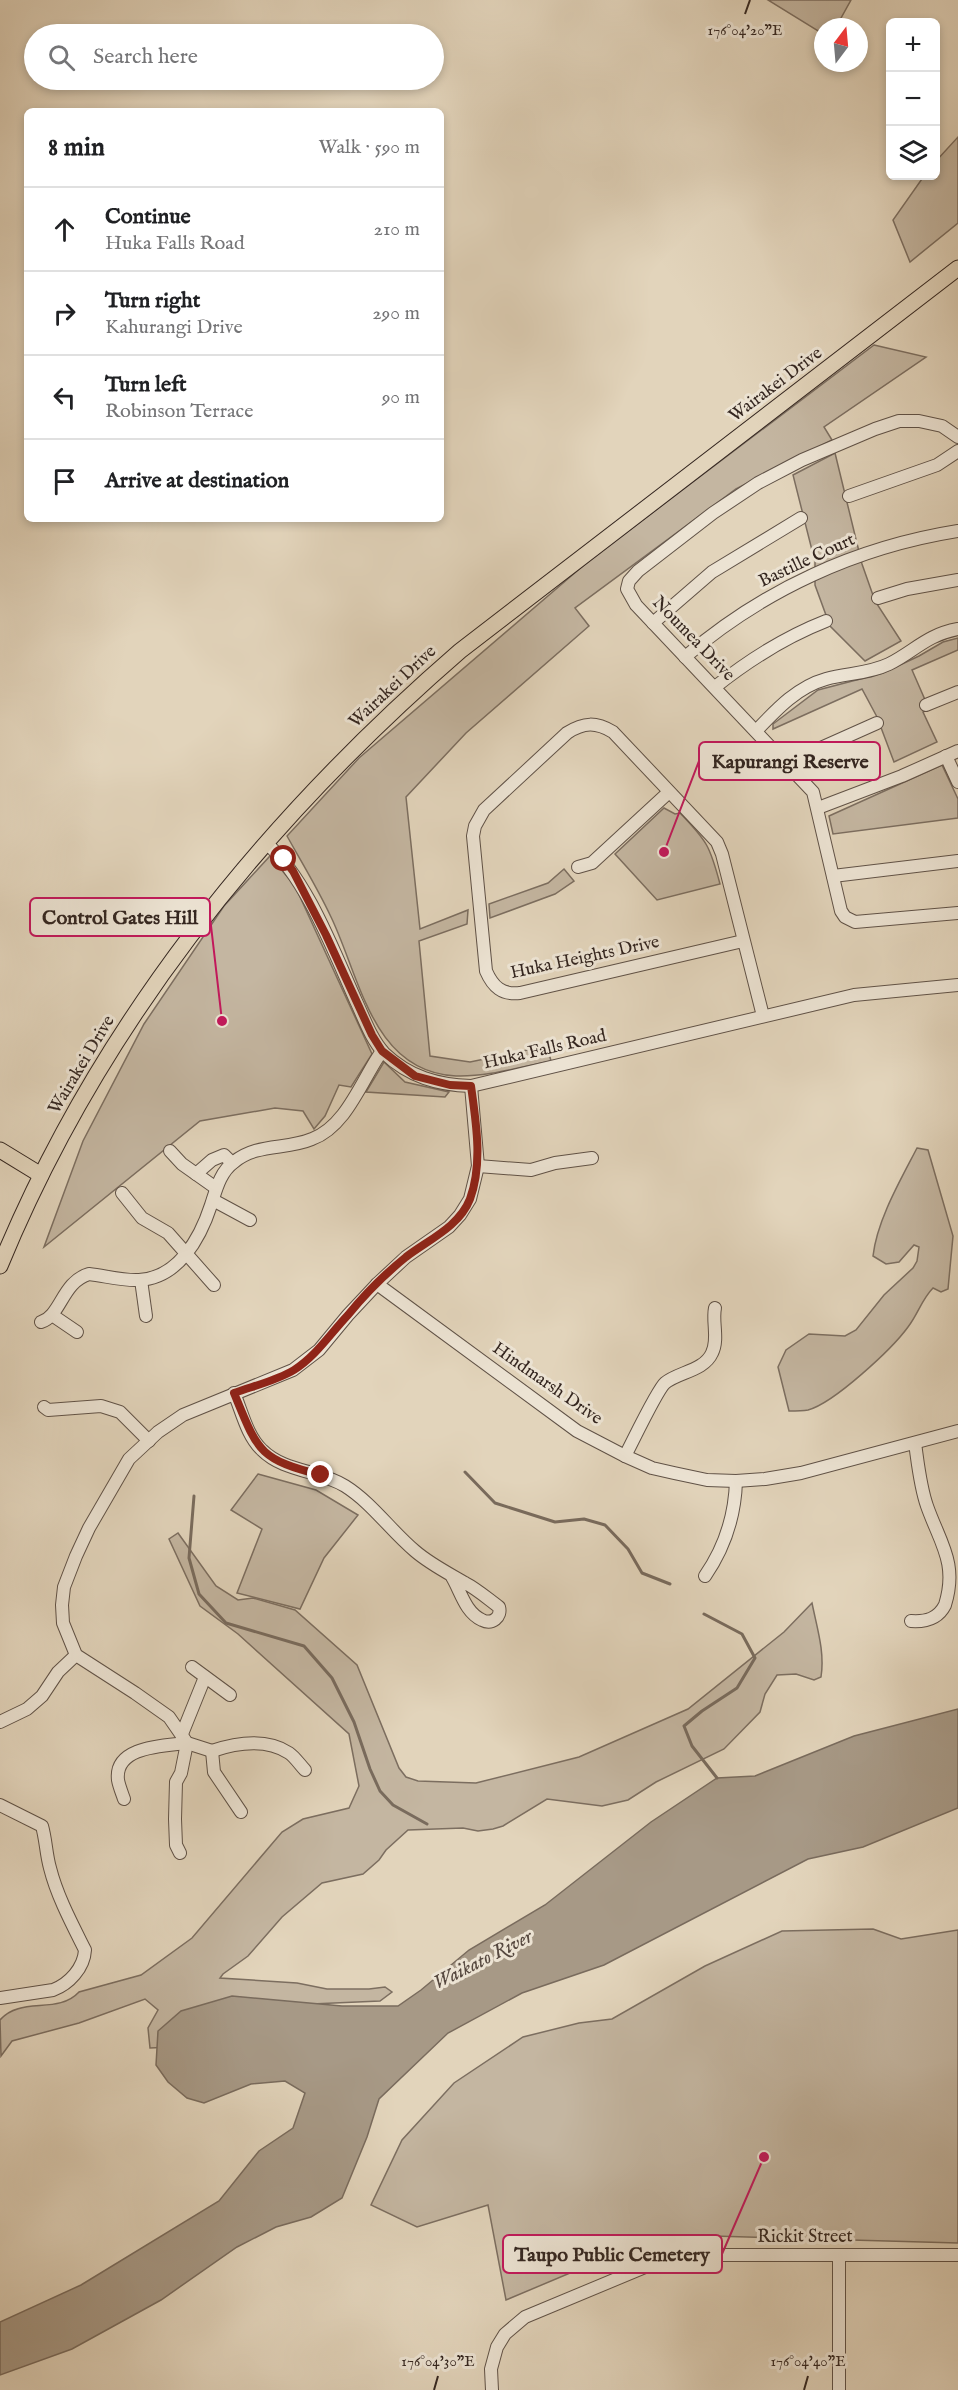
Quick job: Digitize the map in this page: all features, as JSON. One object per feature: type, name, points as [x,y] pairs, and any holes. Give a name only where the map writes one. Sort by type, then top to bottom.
[{"type":"main road","name":"Wairakei Drive","points":[[0,1266],[41,1175],[108,1054],[157,980],[229,885],[366,738],[460,651],[958,268]]},
{"type":"main road","points":[[0,1150],[41,1175]]},
{"type":"street","name":"Noumea Drive","points":[[958,437],[930,422],[909,420],[890,423],[808,458],[758,483],[713,513],[633,576],[627,589],[628,594],[653,623],[813,792],[841,912],[845,917],[855,922],[958,913]]},
{"type":"street","points":[[849,496],[937,465],[958,452]]},
{"type":"street","points":[[653,623],[712,572],[801,518]]},
{"type":"street","name":"Bastille Court","points":[[685,657],[728,623],[790,585],[843,562],[881,549],[958,531]]},
{"type":"street","points":[[878,598],[907,589],[958,580]]},
{"type":"street","points":[[715,687],[761,653],[826,621]]},
{"type":"street","points":[[756,731],[786,701],[814,683],[872,671],[903,656],[919,643],[958,628]]},
{"type":"street","points":[[926,705],[958,692]]},
{"type":"street","name":"Huka Heights Drive","points":[[743,941],[510,995],[492,984],[486,971],[473,837],[475,826],[484,810],[567,733],[579,726],[592,723],[602,725],[613,732],[717,842],[763,1016]]},
{"type":"street","points":[[789,766],[803,756],[877,723]]},
{"type":"street","points":[[818,808],[902,776],[958,751]]},
{"type":"street","points":[[946,756],[958,782]]},
{"type":"street","points":[[578,867],[592,863],[669,792]]},
{"type":"street","name":"Huka Falls Road","points":[[266,843],[284,859],[293,871],[326,935],[372,1035],[382,1051],[415,1076],[450,1085],[471,1086],[854,996],[958,985]]},
{"type":"street","points":[[833,876],[958,861]]},
{"type":"street","points":[[41,1322],[52,1315],[60,1300],[76,1280],[84,1276],[89,1274],[141,1280],[161,1274],[176,1266],[187,1254],[201,1230],[216,1188],[232,1163],[261,1148],[314,1139],[325,1132],[341,1116],[382,1051]]},
{"type":"street","points":[[305,1770],[290,1754],[263,1743],[212,1751],[184,1738],[169,1718],[76,1655],[63,1623],[64,1587],[76,1556],[114,1484],[129,1459],[148,1441],[183,1415],[293,1371],[319,1350],[377,1284],[406,1257],[449,1227],[460,1215],[470,1199],[478,1166],[471,1086]]},
{"type":"street","points":[[170,1151],[182,1164],[216,1188]]},
{"type":"street","points":[[196,1174],[212,1160],[224,1155],[232,1163]]},
{"type":"street","points":[[478,1166],[531,1170],[555,1163],[592,1158]]},
{"type":"street","points":[[122,1193],[142,1218],[168,1233],[214,1285]]},
{"type":"street","points":[[213,1200],[250,1220]]},
{"type":"street","points":[[141,1280],[146,1316]]},
{"type":"street","name":"Hindmarsh Drive","points":[[377,1284],[577,1431],[652,1468],[707,1480],[736,1481],[801,1473],[958,1431]]},
{"type":"street","points":[[625,1456],[664,1383],[705,1361],[712,1353],[715,1308]]},
{"type":"street","points":[[52,1315],[77,1332]]},
{"type":"street","points":[[234,1393],[251,1435],[261,1449],[287,1466],[321,1475],[344,1485],[362,1498],[395,1534],[417,1553],[452,1577]]},
{"type":"street","points":[[44,1407],[48,1410],[101,1406],[120,1412],[148,1441]]},
{"type":"street","points":[[911,1621],[929,1621],[942,1612],[953,1589],[954,1576],[947,1548],[927,1504],[915,1443]]},
{"type":"street","points":[[705,1576],[719,1556],[730,1524],[736,1481]]},
{"type":"street","points":[[0,1722],[27,1710],[42,1696],[58,1672],[76,1655]]},
{"type":"street","points":[[192,1667],[230,1695]]},
{"type":"street","points":[[180,1853],[176,1845],[176,1782],[181,1773],[184,1738],[205,1677]]},
{"type":"street","points":[[124,1799],[118,1779],[122,1764],[130,1755],[184,1738]]},
{"type":"street","points":[[212,1751],[214,1772],[241,1812]]},
{"type":"street","points":[[0,1805],[42,1826],[48,1848],[49,1867],[85,1950],[81,1965],[61,1987],[0,1998]]},
{"type":"street","name":"Rickit Street","points":[[492,2390],[491,2369],[497,2347],[513,2326],[538,2309],[669,2257],[689,2254],[958,2255]]},
{"type":"street","points":[[839,2256],[839,2390]]},
{"type":"shaded area","points":[[768,0],[851,0],[841,18],[814,18],[814,28]]},
{"type":"shaded area","points":[[958,137],[958,223],[910,262],[893,220],[921,180],[940,180],[940,157]]},
{"type":"shaded area","points":[[874,345],[926,357],[824,427],[832,440],[736,489],[575,608],[589,626],[466,733],[406,797],[420,929],[468,910],[467,924],[419,941],[430,1056],[470,1062],[547,1046],[551,1061],[492,1073],[456,1076],[428,1070],[405,1058],[387,1040],[373,1018],[331,917],[287,836],[359,758],[591,559]]},
{"type":"shaded area","points":[[835,453],[862,564],[875,601],[901,641],[865,661],[830,626],[815,585],[815,562],[793,475]]},
{"type":"shaded area","points":[[958,638],[958,650],[912,670],[929,709],[923,712],[937,742],[894,762],[877,717],[862,689],[773,729],[773,724],[818,690],[883,673],[943,642]]},
{"type":"shaded area","points":[[942,765],[958,799],[958,818],[833,834],[829,816]]},
{"type":"shaded area","points":[[664,808],[675,814],[680,813],[702,838],[710,852],[720,884],[657,900],[615,854]]},
{"type":"shaded area","points":[[270,856],[295,886],[372,1054],[351,1087],[339,1085],[325,1116],[314,1129],[303,1111],[275,1108],[200,1121],[44,1247],[83,1141],[144,1024],[224,906]]},
{"type":"shaded area","points":[[564,869],[574,881],[555,894],[490,918],[489,904],[548,883]]},
{"type":"shaded area","points":[[384,1062],[405,1082],[449,1092],[445,1097],[366,1092]]},
{"type":"shaded area","points":[[917,1148],[928,1150],[953,1236],[948,1289],[941,1292],[933,1288],[900,1337],[847,1386],[808,1410],[789,1411],[778,1367],[786,1350],[809,1334],[845,1336],[856,1330],[884,1295],[913,1268],[917,1261],[919,1247],[914,1245],[899,1262],[886,1264],[873,1256],[884,1214]]},
{"type":"shaded area","points":[[258,1474],[316,1490],[358,1515],[324,1558],[300,1609],[237,1593],[262,1529],[231,1510]]},
{"type":"shaded area","points":[[178,1533],[216,1586],[238,1600],[253,1598],[295,1610],[357,1665],[399,1768],[406,1777],[418,1781],[476,1783],[579,1757],[688,1709],[784,1632],[812,1603],[821,1649],[821,1677],[814,1680],[796,1674],[777,1675],[765,1694],[760,1712],[724,1749],[656,1782],[628,1800],[602,1806],[547,1799],[503,1826],[493,1829],[478,1831],[463,1828],[408,1830],[363,1874],[322,1883],[282,1917],[248,1956],[220,1978],[297,1983],[327,1989],[385,1987],[392,1992],[380,2001],[223,2008],[172,2047],[150,2048],[148,2028],[158,2010],[145,1999],[79,2023],[12,2041],[1,2056],[0,2020],[8,2013],[28,2007],[61,2003],[79,1992],[141,1975],[192,1938],[282,1832],[303,1819],[349,1808],[359,1786],[349,1734],[238,1634],[200,1606],[169,1539]]},
{"type":"shaded area","points":[[873,1929],[901,1939],[958,1930],[958,2243],[679,2235],[589,2265],[506,2300],[488,2205],[417,2227],[371,2205],[402,2140],[454,2083],[523,2037],[579,2023],[612,2019],[705,1966],[782,1931]]},
{"type":"water","name":"Waikato River","points":[[958,1709],[958,1808],[863,1847],[808,1859],[604,1965],[522,1993],[448,2033],[379,2099],[367,2137],[342,2198],[311,2217],[276,2227],[237,2247],[161,2300],[72,2349],[0,2375],[0,2322],[81,2285],[219,2201],[259,2151],[293,2128],[305,2093],[285,2081],[251,2084],[204,2103],[187,2098],[168,2082],[156,2065],[158,2031],[181,2011],[232,1996],[342,2006],[398,2006],[469,1950],[545,1905],[651,1822],[717,1778],[755,1776],[854,1736]]},
{"type":"waterway","points":[[465,1472],[495,1503],[555,1522],[584,1519],[605,1525],[628,1549],[642,1573],[670,1584]]},
{"type":"waterway","points":[[194,1496],[189,1558],[199,1594],[226,1623],[304,1646],[332,1678],[354,1722],[380,1791],[393,1805],[427,1824]]},
{"type":"waterway","points":[[704,1614],[742,1634],[755,1658],[737,1688],[684,1726],[692,1746],[717,1778]]},
{"type":"place","name":"Kapurangi Reserve","points":[[664,852]]},
{"type":"place","name":"Control Gates Hill","points":[[222,1021]]},
{"type":"place","name":"Taupo Public Cemetery","points":[[764,2157]]},
{"type":"route","points":[[284,859],[293,871],[326,935],[372,1035],[382,1051],[415,1076],[450,1085],[471,1086],[477,1148],[478,1166],[470,1199],[449,1227],[406,1257],[377,1284],[319,1350],[293,1371],[234,1393],[251,1435],[261,1449],[273,1459],[287,1466],[321,1475]]}]
